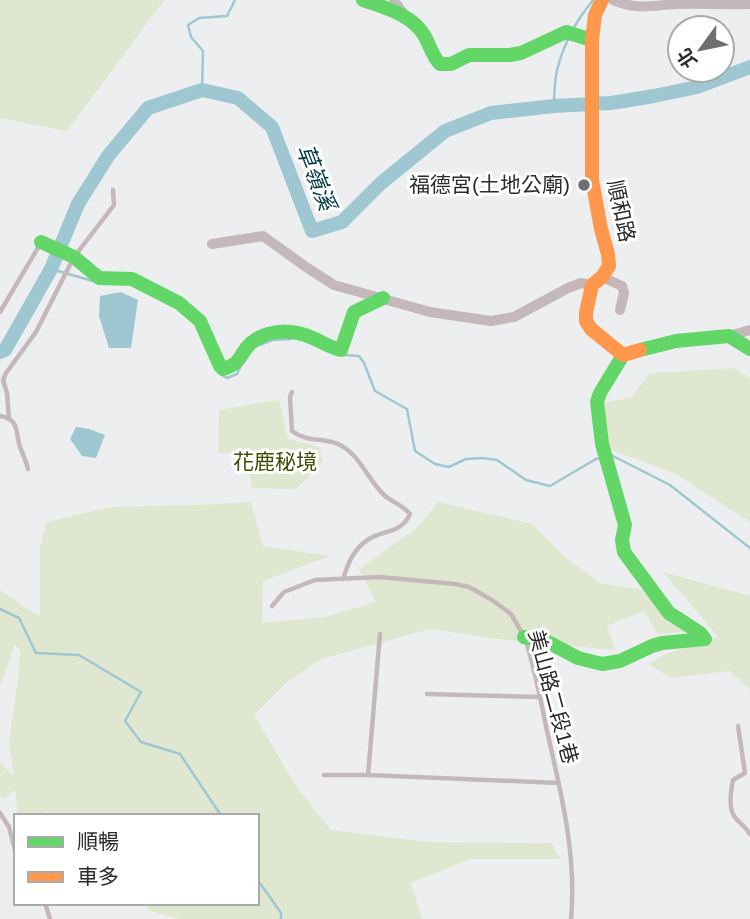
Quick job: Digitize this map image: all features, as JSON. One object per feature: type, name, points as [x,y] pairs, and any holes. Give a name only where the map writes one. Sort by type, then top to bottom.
[{"type":"street","points":[[363,0],[404,16]]},
{"type":"street","points":[[394,0],[404,16],[424,36],[433,59],[439,64],[451,64],[469,55],[522,53],[566,32],[592,40],[595,15],[602,0]]},
{"type":"street","points":[[613,0],[627,6],[643,7],[750,4]]},
{"type":"street","name":"順和路","points":[[592,40],[592,180],[609,266],[597,281],[586,313],[586,321],[591,329],[623,355]]},
{"type":"street","points":[[212,244],[263,236],[334,285],[430,312],[491,321],[514,317],[568,288],[597,281],[622,286],[624,293],[620,310]]},
{"type":"street","points":[[41,242],[75,257],[99,278],[132,279],[178,303],[200,321],[223,369],[235,367],[246,347],[273,332],[293,331],[341,350],[354,312],[383,298]]},
{"type":"street","points":[[524,637],[547,642],[587,662],[609,665],[663,643],[705,639],[670,613],[624,552],[622,540],[625,525],[602,444],[597,402],[623,355],[676,341],[729,336],[750,330]]},
{"type":"street","points":[[729,336],[750,349]]},
{"type":"lane","points":[[9,418],[3,380],[6,373],[36,332],[75,257],[114,205],[113,190]]},
{"type":"lane","points":[[0,312],[41,242]]},
{"type":"lane","points":[[292,391],[292,431],[312,440],[341,445],[356,457],[382,493],[410,514],[407,522],[398,528],[378,534],[356,550],[348,562],[343,579]]},
{"type":"lane","points":[[0,416],[9,418],[14,423],[28,469]]},
{"type":"lane","name":"美山路二段1巷","points":[[272,606],[284,592],[315,580],[379,577],[469,587],[510,614],[524,637],[559,783],[570,839],[571,919]]},
{"type":"lane","points":[[368,775],[380,634]]},
{"type":"lane","points":[[427,694],[540,697]]},
{"type":"lane","points":[[738,726],[745,773],[733,780],[731,808],[750,834]]},
{"type":"lane","points":[[324,775],[559,783]]},
{"type":"lane","points":[[0,813],[9,827],[14,846]]},
{"type":"green space","points":[[0,0],[164,0],[67,131],[0,118]]},
{"type":"green space","points":[[735,368],[750,378],[750,522],[674,473],[598,445],[591,406],[632,397],[650,373]]},
{"type":"green space","name":"花鹿秘境","points":[[279,400],[288,439],[319,447],[323,462],[296,489],[252,488],[246,454],[218,453],[219,410]]},
{"type":"green space","points":[[251,502],[263,546],[330,556],[263,581],[262,623],[325,617],[376,602],[359,569],[418,527],[438,502],[532,524],[567,559],[600,583],[642,590],[673,618],[685,632],[657,634],[644,611],[607,626],[615,650],[498,639],[430,629],[321,659],[287,682],[254,715],[296,786],[331,830],[427,842],[551,843],[561,859],[471,859],[411,883],[422,919],[181,919],[150,911],[146,905],[259,905],[259,814],[18,814],[15,790],[3,799],[0,795],[0,762],[14,777],[9,741],[20,650],[15,645],[0,686],[0,590],[40,617],[40,548],[47,522],[110,507]]},
{"type":"green space","points":[[663,572],[750,596],[750,690],[729,671],[670,678],[649,664],[665,654],[718,637]]},
{"type":"water","points":[[121,292],[138,300],[131,348],[109,348],[99,316],[100,296]]},
{"type":"water","points":[[76,427],[105,435],[96,458],[82,456],[70,439]]},
{"type":"waterway","points":[[202,90],[203,51],[191,37],[188,25],[199,18],[227,16],[235,0]]},
{"type":"waterway","points":[[573,29],[593,0]]},
{"type":"waterway","points":[[554,106],[557,71],[569,37]]},
{"type":"waterway","name":"草嶺溪","points":[[0,352],[5,350],[51,269],[78,204],[108,156],[148,108],[202,90],[238,98],[272,127],[312,231],[342,222],[380,184],[445,131],[491,113],[611,103],[654,96],[697,87],[750,67]]},
{"type":"waterway","points":[[51,269],[93,281]]},
{"type":"waterway","points":[[260,345],[272,340],[291,339]]},
{"type":"waterway","points":[[344,355],[359,356],[375,391],[407,409],[415,451],[435,464],[449,467],[466,459],[497,460],[526,480],[550,486],[601,458]]},
{"type":"waterway","points":[[220,374],[227,378],[237,374],[240,368]]},
{"type":"waterway","points":[[611,455],[670,485],[750,548]]},
{"type":"waterway","points":[[0,609],[19,618],[36,653],[79,655],[141,692],[125,721],[141,742],[180,754],[220,814]]},
{"type":"waterway","points":[[259,882],[281,913],[281,919]]},
{"type":"traffic: fast","points":[[363,0],[412,22],[424,35],[440,64],[451,64],[469,55],[521,53],[566,32],[592,40]]},
{"type":"traffic: fast","points":[[41,242],[74,257],[99,278],[132,279],[179,303],[200,321],[223,369],[237,361],[258,338],[274,333],[299,333],[341,350],[354,312],[383,298]]},
{"type":"traffic: fast","points":[[640,350],[676,341],[729,336],[750,349]]},
{"type":"traffic: fast","points":[[524,637],[546,641],[578,658],[602,664],[620,661],[662,643],[705,639],[669,613],[624,552],[622,540],[625,525],[602,444],[597,402],[623,355]]},
{"type":"traffic: slow","points":[[602,0],[595,15],[592,40],[592,180],[609,266],[602,277],[592,285],[586,321],[591,329],[623,355],[640,350]]},
{"type":"place","name":"福德宮(土地公廟)","points":[[584,185]]}]
